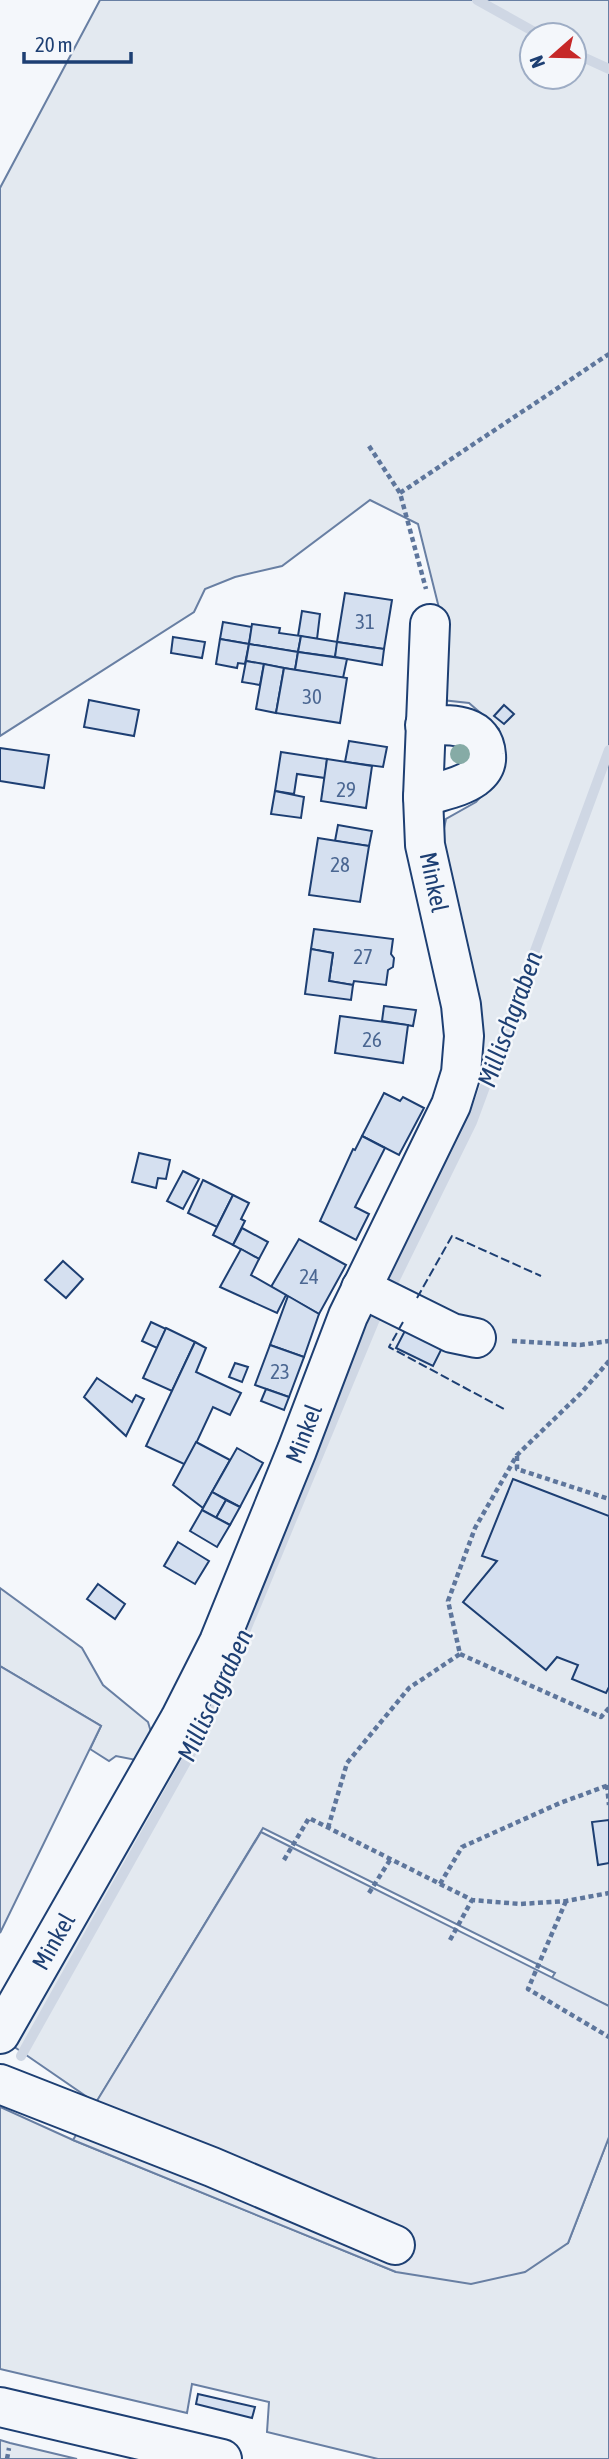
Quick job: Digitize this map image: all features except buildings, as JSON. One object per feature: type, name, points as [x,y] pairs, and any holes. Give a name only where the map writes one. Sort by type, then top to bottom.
[{"type":"street","name":"Minkel","points":[[0,2034],[180,1719],[219,1642],[361,1288],[434,1145],[461,1073],[464,1036],[461,1005],[425,845],[423,797],[430,624]]},
{"type":"street","points":[[423,797],[467,782],[484,769],[487,759],[480,736],[471,729],[457,725],[425,725]]},
{"type":"street","points":[[361,1288],[452,1333],[476,1338]]},
{"type":"street","points":[[0,2084],[396,2245]]},
{"type":"street","points":[[0,2407],[222,2459]]},
{"type":"path","points":[[400,493],[609,354]]},
{"type":"path","points":[[369,446],[400,493],[422,570],[430,624]]},
{"type":"path","points":[[476,1338],[580,1345],[609,1341]]},
{"type":"path","points":[[460,1654],[447,1601],[475,1528],[517,1455],[581,1393],[609,1361]]},
{"type":"path","points":[[517,1455],[517,1469],[609,1499]]},
{"type":"path","points":[[460,1654],[601,1717],[609,1708]]},
{"type":"path","points":[[328,1828],[347,1763],[409,1688],[460,1654]]},
{"type":"path","points":[[440,1884],[462,1847],[608,1785],[609,1805]]},
{"type":"path","points":[[284,1860],[309,1818],[472,1900],[520,1904],[609,1893]]},
{"type":"path","points":[[369,1893],[390,1860]]},
{"type":"path","points":[[450,1940],[472,1900]]},
{"type":"path","points":[[566,1900],[528,1989],[609,2037]]},
{"type":"shaded area","points":[[100,0],[609,0],[609,2006],[551,1979],[555,1973],[263,1828],[96,2103],[13,2046],[470,1104],[440,847],[446,819],[476,802],[503,773],[499,729],[469,703],[442,700],[442,620],[418,524],[370,500],[282,566],[235,577],[205,589],[194,612],[0,736],[0,188]]},
{"type":"shaded area","points":[[0,1588],[82,1648],[103,1685],[148,1722],[154,1742],[136,1760],[116,1756],[109,1761],[90,1749],[101,1726],[0,1666]]},
{"type":"shaded area","points":[[0,1666],[101,1726],[0,1933]]},
{"type":"shaded area","points":[[261,1832],[609,2006],[609,2137],[568,2243],[525,2272],[471,2284],[396,2272],[73,2140]]},
{"type":"shaded area","points":[[0,2107],[73,2140],[396,2272],[568,2243],[609,2137],[609,2459],[378,2459],[267,2432],[269,2402],[192,2384],[187,2413],[0,2369]]},
{"type":"shaded area","points":[[0,2440],[10,2443],[77,2459],[0,2459]]},
{"type":"waterway","name":"Millischgraben","points":[[477,0],[518,23]]},
{"type":"waterway","name":"Millischgraben","points":[[588,59],[609,69]]},
{"type":"waterway","name":"Millischgraben","points":[[394,1281],[472,1122],[609,750]]},
{"type":"waterway","name":"Millischgraben","points":[[21,2056],[205,1728],[375,1319]]},
{"type":"fence","points":[[417,1298],[452,1236],[541,1276]]},
{"type":"fence","points":[[403,1322],[389,1347],[506,1410]]}]
